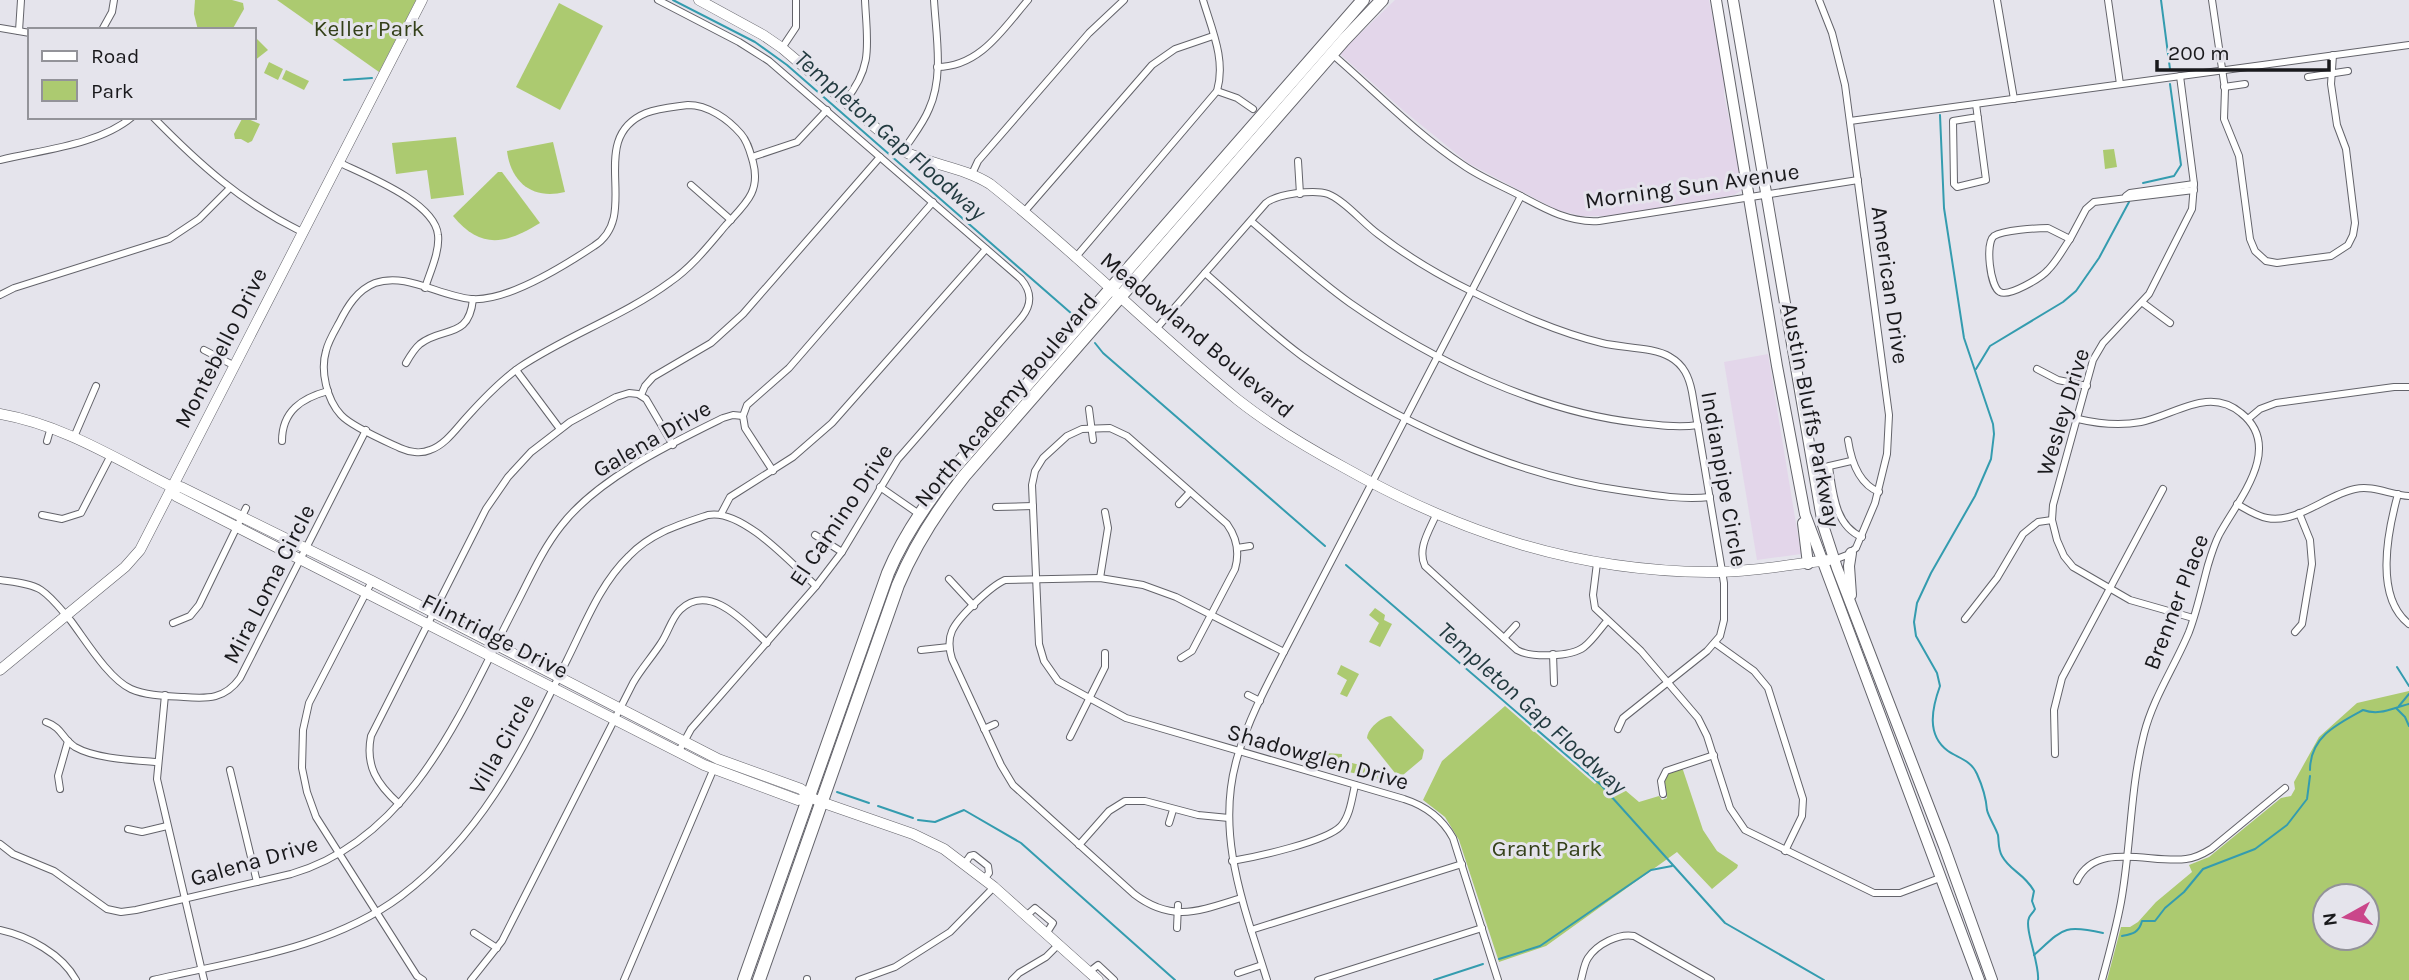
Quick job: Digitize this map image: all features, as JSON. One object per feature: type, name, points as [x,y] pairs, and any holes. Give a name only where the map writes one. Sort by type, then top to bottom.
[{"type":"highway","name":"North Academy Boulevard","points":[[744,980],[907,561],[930,522],[965,475],[1114,293],[1363,0]]},
{"type":"highway","points":[[1320,68],[1324,53],[1372,0]]},
{"type":"highway","name":"North Academy Boulevard","points":[[759,980],[888,573],[919,514],[949,474],[1382,0]]},
{"type":"main road","name":"Austin Bluffs Parkway","points":[[1716,0],[1779,379],[1805,514],[1979,980]]},
{"type":"main road","name":"Austin Bluffs Parkway","points":[[1734,0],[1823,525],[1992,980]]},
{"type":"main road","points":[[1805,514],[1804,537],[1808,564]]},
{"type":"main road","points":[[1851,553],[1849,573],[1854,611]]},
{"type":"street","points":[[19,31],[21,0]]},
{"type":"street","points":[[103,28],[113,12],[114,0]]},
{"type":"street","name":"Montebello Drive","points":[[0,670],[136,557],[422,0]]},
{"type":"street","points":[[658,0],[712,27],[769,61],[986,249],[850,406],[814,440],[773,471],[730,497],[721,514],[754,531],[817,586]]},
{"type":"street","name":"Meadowland Boulevard","points":[[699,0],[720,6],[782,48],[903,151],[919,159],[972,174],[990,184],[1262,418],[1315,452],[1436,515],[1514,544],[1597,563],[1661,570],[1722,572],[1834,560]]},
{"type":"street","points":[[782,48],[796,27],[796,0]]},
{"type":"street","points":[[845,101],[859,82],[866,62],[865,0]]},
{"type":"street","points":[[903,151],[930,108],[937,67],[934,0]]},
{"type":"street","points":[[937,67],[965,63],[980,54],[1028,0]]},
{"type":"street","points":[[972,174],[978,162],[1080,43],[1124,0]]},
{"type":"street","points":[[1075,258],[1217,92],[1222,65],[1203,0]]},
{"type":"street","name":"American Drive","points":[[1819,0],[1840,59],[1888,405],[1888,454],[1879,492],[1862,537],[1851,553]]},
{"type":"street","points":[[1997,0],[2014,99]]},
{"type":"street","points":[[2108,0],[2120,84]]},
{"type":"street","points":[[2212,0],[2224,87],[2224,119],[2239,156],[2252,245],[2266,261],[2283,263],[2335,255],[2345,249],[2354,235],[2355,223],[2346,149],[2337,125],[2331,74],[2333,55]]},
{"type":"street","points":[[706,36],[712,27]]},
{"type":"street","points":[[0,28],[28,33]]},
{"type":"street","points":[[1024,212],[1152,65],[1175,49],[1213,36]]},
{"type":"street","points":[[1850,121],[2409,45]]},
{"type":"street","name":"Morning Sun Avenue","points":[[1332,54],[1444,152],[1471,170],[1558,215],[1588,222],[1858,180]]},
{"type":"street","points":[[2308,76],[2348,71]]},
{"type":"street","name":"Wesley Drive","points":[[2179,76],[2194,187],[2189,219],[2143,303],[2099,348],[2093,360],[2066,472],[2053,505],[2052,520],[2060,548],[2068,561],[2137,602],[2193,618]]},
{"type":"street","points":[[2224,87],[2245,84]]},
{"type":"street","points":[[1217,92],[1253,108]]},
{"type":"street","points":[[668,98],[669,108]]},
{"type":"street","points":[[1976,104],[1978,117],[1986,180],[1957,187],[1954,184],[1953,121],[1978,117]]},
{"type":"street","points":[[694,105],[714,112],[740,132],[752,157],[756,179],[753,193],[691,265],[663,288],[516,370],[487,395],[429,455],[401,449],[342,416],[329,394],[324,368],[326,351],[349,304],[365,283],[396,280],[472,299],[505,294],[596,246],[612,223],[616,202],[614,153],[617,142],[627,127],[650,111],[694,105]]},
{"type":"street","points":[[752,157],[797,142],[827,110]]},
{"type":"street","points":[[0,160],[98,136],[118,128],[129,119]]},
{"type":"street","points":[[155,119],[192,158],[229,189],[302,232]]},
{"type":"street","points":[[641,396],[653,377],[711,343],[743,314],[880,157]]},
{"type":"street","points":[[1298,161],[1300,194]]},
{"type":"street","points":[[338,162],[405,196],[433,220],[437,228],[438,243],[425,288]]},
{"type":"street","points":[[691,185],[731,220]]},
{"type":"street","points":[[2070,239],[2048,228],[1995,236],[1988,247],[1994,285],[1998,293],[2013,292],[2045,273],[2070,239],[2090,205],[2099,200],[2126,196],[2130,198],[2194,187]]},
{"type":"street","points":[[0,295],[14,288],[169,239],[199,219],[229,189]]},
{"type":"street","name":"Indianpipe Circle","points":[[1156,329],[1271,199],[1277,196],[1323,193],[1334,198],[1412,259],[1471,291],[1558,331],[1670,357],[1682,367],[1689,381],[1722,572],[1725,611],[1722,629],[1715,643]]},
{"type":"street","points":[[1267,980],[1232,861],[1229,818],[1232,778],[1239,752],[1259,701],[1521,196]]},
{"type":"street","points":[[773,471],[745,428],[743,416],[750,401],[789,368],[933,202]]},
{"type":"street","points":[[1251,221],[1349,302],[1438,355],[1511,390],[1566,408],[1628,422],[1678,427],[1698,425]]},
{"type":"street","points":[[612,223],[622,225]]},
{"type":"street","name":"El Camino Drive","points":[[682,747],[691,729],[817,586],[842,552],[880,487],[910,446],[1028,308],[1030,298],[1021,279],[986,249]]},
{"type":"street","points":[[1205,273],[1300,354],[1344,383],[1406,417],[1485,454],[1553,477],[1637,493],[1710,497]]},
{"type":"street","points":[[406,363],[422,343],[452,333],[463,326],[470,314],[472,299]]},
{"type":"street","points":[[2143,303],[2169,323]]},
{"type":"street","points":[[204,350],[233,366]]},
{"type":"street","points":[[2037,369],[2058,380],[2087,386]]},
{"type":"street","points":[[516,370],[559,429]]},
{"type":"street","points":[[74,437],[96,386]]},
{"type":"street","points":[[2078,419],[2106,424],[2132,424],[2210,401],[2231,406],[2248,419],[2260,409],[2276,403],[2409,387]]},
{"type":"street","points":[[399,804],[379,785],[370,765],[369,746],[375,727],[474,531],[497,492],[526,458],[559,429],[622,394],[635,393],[652,407],[673,445]]},
{"type":"street","points":[[282,441],[282,431],[295,406],[306,398],[329,394]]},
{"type":"street","points":[[1089,410],[1093,440]]},
{"type":"street","name":"Flintridge Drive","points":[[0,414],[51,427],[172,487],[176,496],[243,517],[365,591],[428,624],[493,650]]},
{"type":"street","name":"Galena Drive","points":[[0,844],[13,854],[54,871],[107,909],[128,911],[310,868],[339,854],[399,804],[439,752],[543,552],[574,510],[606,484],[673,445],[723,418],[743,416]]},
{"type":"street","name":"Brenner Place","points":[[2102,980],[2121,902],[2144,733],[2193,618],[2215,545],[2259,460],[2258,440],[2248,419]]},
{"type":"street","points":[[47,441],[51,427]]},
{"type":"street","points":[[1092,428],[1110,428],[1126,436],[1233,532],[1237,548],[1235,569],[1192,651],[1181,658]]},
{"type":"street","name":"Shadowglen Drive","points":[[1092,428],[1073,432],[1043,458],[1033,478],[1038,653],[1048,668],[1058,681],[1089,700],[1135,722],[1425,807],[1448,829],[1462,864],[1498,980]]},
{"type":"street","name":"Mira Loma Circle","points":[[0,580],[43,591],[120,682],[135,690],[211,699],[224,694],[235,685],[366,430]]},
{"type":"street","points":[[1848,440],[1851,461],[1869,488],[1879,492]]},
{"type":"street","points":[[42,515],[62,519],[80,513],[111,456]]},
{"type":"street","points":[[1812,470],[1851,461]]},
{"type":"street","points":[[1829,467],[1843,524],[1849,531],[1862,537]]},
{"type":"street","points":[[880,487],[919,514]]},
{"type":"street","points":[[2237,504],[2267,519],[2282,519],[2357,488],[2371,488],[2409,496]]},
{"type":"street","points":[[2056,754],[2054,710],[2059,686],[2163,489]]},
{"type":"street","points":[[1179,504],[1190,492]]},
{"type":"street","points":[[2398,494],[2387,542],[2387,570],[2400,618],[2409,624]]},
{"type":"street","points":[[996,508],[1033,506]]},
{"type":"street","points":[[1100,578],[1108,528],[1104,512]]},
{"type":"street","points":[[2295,632],[2302,624],[2312,564],[2310,540],[2299,513]]},
{"type":"street","name":"Villa Circle","points":[[153,980],[327,938],[376,913],[428,874],[478,820],[510,770],[605,586],[630,554],[671,527],[708,515],[721,514]]},
{"type":"street","points":[[1436,515],[1423,545],[1425,566],[1517,650],[1528,655],[1581,649],[1607,621]]},
{"type":"street","points":[[173,623],[190,616],[199,605],[243,517]]},
{"type":"street","points":[[1965,619],[2004,567],[2023,534],[2038,522],[2052,520]]},
{"type":"street","points":[[816,535],[842,552]]},
{"type":"street","points":[[1237,548],[1250,546]]},
{"type":"street","points":[[1834,560],[1851,553]]},
{"type":"street","name":"Flintridge Drive","points":[[304,554],[372,582],[555,683],[716,764],[751,777],[798,800],[815,799],[921,837],[944,849],[994,887],[1097,980]]},
{"type":"street","points":[[1597,563],[1593,602],[1595,608],[1641,651],[1698,718],[1714,755],[1730,808],[1739,824],[1751,834],[1865,889],[1884,894],[1900,893],[1940,878]]},
{"type":"street","points":[[1241,898],[1202,910],[1161,910],[1142,900],[1017,794],[984,729],[949,647],[953,629],[1000,581],[1100,578],[1161,586],[1284,652]]},
{"type":"street","points":[[949,579],[974,606]]},
{"type":"street","points":[[372,582],[313,692],[303,730],[302,768],[316,817],[422,980]]},
{"type":"street","points":[[1308,587],[1316,591]]},
{"type":"street","points":[[471,980],[497,948],[639,673],[660,645],[673,619],[685,607],[702,601],[719,604],[732,612],[766,643]]},
{"type":"street","points":[[1504,638],[1516,625]]},
{"type":"street","points":[[1618,729],[1623,718],[1715,643],[1754,671],[1772,697],[1803,799],[1802,816],[1785,851]]},
{"type":"street","points":[[921,650],[949,647]]},
{"type":"street","points":[[1070,737],[1105,667],[1105,653]]},
{"type":"street","points":[[1553,654],[1554,683]]},
{"type":"street","points":[[164,695],[157,779],[204,980]]},
{"type":"street","points":[[1248,695],[1259,701]]},
{"type":"street","points":[[46,723],[57,726],[78,749],[108,757],[157,762]]},
{"type":"street","points":[[984,729],[995,724]]},
{"type":"street","points":[[60,789],[58,776],[68,741]]},
{"type":"street","points":[[1663,794],[1661,781],[1666,771],[1714,755]]},
{"type":"street","points":[[624,980],[716,764]]},
{"type":"street","points":[[230,770],[257,882]]},
{"type":"street","points":[[1232,861],[1267,853],[1336,830],[1346,818],[1355,785]]},
{"type":"street","points":[[2077,881],[2081,871],[2112,856],[2179,860],[2199,856],[2285,788]]},
{"type":"street","points":[[1079,845],[1109,811],[1124,799],[1145,801],[1209,818],[1229,818]]},
{"type":"street","points":[[1169,823],[1173,810]]},
{"type":"street","points":[[128,829],[142,832],[167,826]]},
{"type":"street","points":[[1251,930],[1462,864]]},
{"type":"street","points":[[859,980],[883,977],[956,928],[994,887]]},
{"type":"street","points":[[1177,928],[1178,909]]},
{"type":"street","points":[[1318,980],[1482,928]]},
{"type":"street","points":[[0,930],[21,936],[54,956],[67,966],[76,980]]},
{"type":"street","points":[[474,933],[497,948]]},
{"type":"street","points":[[1581,980],[1591,955],[1614,938],[1626,934],[1711,980]]},
{"type":"street","points":[[1012,980],[1046,957],[1058,945]]},
{"type":"street","name":"Flintridge Drive","points":[[1089,972],[1098,965],[1114,980]]},
{"type":"street","points":[[1238,973],[1262,965]]},
{"type":"shaded area","points":[[1395,0],[1709,0],[1725,78],[1724,95],[1742,190],[1734,195],[1613,216],[1581,216],[1557,210],[1468,163],[1404,111],[1340,53]]},
{"type":"shaded area","points":[[1768,354],[1801,554],[1757,560],[1724,362]]},
{"type":"green space","points":[[195,0],[232,0],[243,3],[244,9],[233,28],[198,28],[194,14]]},
{"type":"green space","name":"Keller Park","points":[[277,0],[416,0],[379,72]]},
{"type":"green space","points":[[559,3],[603,26],[560,110],[516,87]]},
{"type":"green space","points":[[256,38],[268,50],[256,59]]},
{"type":"green space","points":[[269,62],[283,69],[278,80],[264,73]]},
{"type":"green space","points":[[286,70],[309,81],[304,90],[282,79]]},
{"type":"green space","points":[[242,119],[260,124],[252,141],[248,143],[235,139],[234,134]]},
{"type":"green space","points":[[456,137],[464,195],[431,199],[427,170],[396,174],[392,143]]},
{"type":"green space","points":[[553,142],[565,192],[553,194],[534,191],[526,187],[513,172],[507,151]]},
{"type":"green space","points":[[2114,149],[2117,167],[2105,169],[2103,150]]},
{"type":"green space","points":[[498,172],[502,172],[540,223],[516,236],[484,239],[463,227],[453,216]]},
{"type":"green space","points":[[1375,608],[1385,615],[1384,620],[1392,624],[1380,647],[1369,642],[1379,623],[1369,615]]},
{"type":"green space","points":[[1341,665],[1359,674],[1347,697],[1340,694],[1347,680],[1337,674]]},
{"type":"green space","points":[[2409,691],[2409,980],[2107,980],[2121,927],[2130,927],[2138,922],[2156,902],[2192,872],[2189,865],[2209,857],[2281,798],[2291,796],[2295,789],[2294,782],[2319,737],[2357,703]]},
{"type":"green space","name":"Grant Park","points":[[1505,706],[1595,784],[1605,773],[1639,802],[1659,796],[1662,800],[1667,798],[1664,776],[1682,767],[1703,830],[1717,851],[1738,865],[1737,868],[1712,889],[1677,852],[1546,946],[1499,962],[1459,840],[1445,817],[1423,800],[1442,761]]},
{"type":"green space","points":[[1391,716],[1424,750],[1422,759],[1403,775],[1395,773],[1367,738],[1376,724]]},
{"type":"green space","points":[[1323,753],[1342,754],[1341,769],[1322,765]]},
{"type":"green space","points":[[1352,763],[1380,770],[1378,779],[1349,772]]},
{"type":"waterway","name":"Templeton Gap Floodway","points":[[673,0],[755,42],[787,65],[1072,314]]},
{"type":"waterway","points":[[2161,0],[2170,69]]},
{"type":"waterway","points":[[344,80],[372,78]]},
{"type":"waterway","points":[[2143,183],[2174,176],[2181,165],[2170,84]]},
{"type":"waterway","name":"Templeton Gap Floodway","points":[[1940,115],[1944,208],[1964,338],[1994,434],[1991,459],[1975,496],[1931,573],[1917,603],[1914,622],[1916,636],[1937,673],[1940,686],[1933,712],[1936,737],[1948,751],[1968,762],[1974,769],[1984,791],[2002,856],[2034,891],[2032,901],[2035,909],[2028,923],[2038,980]]},
{"type":"waterway","points":[[1976,369],[1990,346],[2063,302],[2076,291],[2099,258],[2129,202]]},
{"type":"waterway","name":"Templeton Gap Floodway","points":[[1095,343],[1103,353],[1325,546]]},
{"type":"waterway","name":"Templeton Gap Floodway","points":[[1346,565],[1601,785],[1725,923],[1824,980]]},
{"type":"waterway","points":[[2397,667],[2409,686]]},
{"type":"waterway","points":[[2399,706],[2409,694]]},
{"type":"waterway","points":[[2310,770],[2311,759],[2320,740],[2335,726],[2363,710],[2381,712],[2409,704]]},
{"type":"waterway","points":[[2396,708],[2409,726]]},
{"type":"waterway","name":"Templeton Gap Floodway","points":[[2122,936],[2132,934],[2142,921],[2155,921],[2203,869],[2255,849],[2287,825],[2307,799],[2310,776]]},
{"type":"waterway","points":[[837,792],[869,803]]},
{"type":"waterway","points":[[878,806],[913,818]]},
{"type":"waterway","points":[[918,820],[935,822],[964,810],[1021,843],[1175,980]]},
{"type":"waterway","points":[[1499,959],[1540,946],[1651,870],[1672,866]]},
{"type":"waterway","name":"Templeton Gap Floodway","points":[[2034,955],[2064,931],[2079,929],[2103,933]]},
{"type":"waterway","points":[[1434,980],[1483,964]]}]
